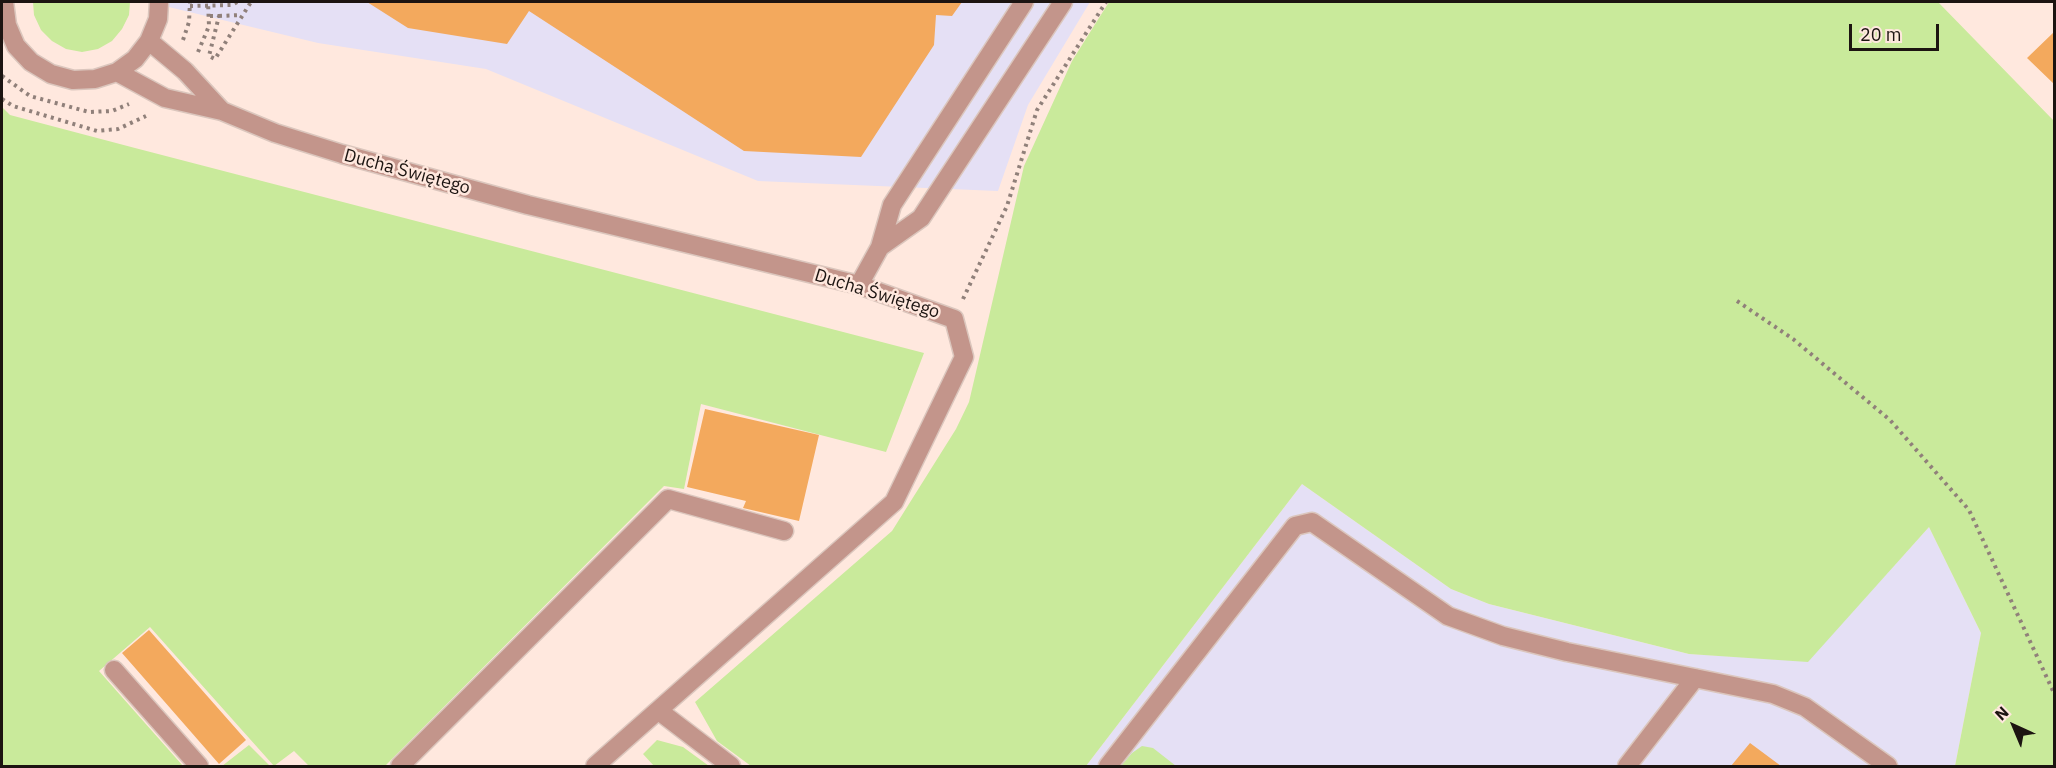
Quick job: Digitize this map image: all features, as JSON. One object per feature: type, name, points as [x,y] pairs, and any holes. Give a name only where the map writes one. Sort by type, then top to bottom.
[{"type":"street","points":[[4,2],[4,27],[16,46],[31,62],[51,74],[72,80],[95,79],[117,72],[135,59],[149,41],[158,19],[159,2]]},
{"type":"street","points":[[859,285],[880,248],[892,206],[1024,2]]},
{"type":"street","points":[[880,248],[921,218],[1063,2]]},
{"type":"street","name":"Ducha Świętego","points":[[149,41],[185,71],[222,111]]},
{"type":"street","name":"Ducha Świętego","points":[[117,72],[165,98],[222,111],[275,133],[353,158],[528,205],[859,285],[954,319],[964,357],[894,502],[595,766]]},
{"type":"street","points":[[400,766],[668,499],[784,531]]},
{"type":"street","points":[[1108,766],[1294,526],[1312,522],[1448,616],[1503,636],[1773,694],[1805,706],[1888,766]]},
{"type":"street","points":[[114,670],[199,766]]},
{"type":"street","points":[[1627,766],[1695,678]]},
{"type":"street","points":[[659,711],[731,766]]},
{"type":"path","points":[[190,4],[232,5],[237,2]]},
{"type":"path","points":[[219,16],[209,56],[215,59],[250,2]]},
{"type":"path","points":[[954,319],[1007,206],[1037,110],[1106,2]]},
{"type":"path","points":[[210,16],[242,15]]},
{"type":"path","points":[[1737,301],[1793,339],[1890,420],[1969,510],[2055,693]]},
{"type":"shaded area","points":[[148,2],[1090,2],[1028,105],[998,191],[758,181],[486,69],[318,43]]},
{"type":"shaded area","points":[[1302,484],[1451,589],[1489,604],[1689,654],[1808,661],[1929,527],[1981,633],[1955,766],[1086,766]]},
{"type":"green space","points":[[33,2],[130,2],[129,15],[122,29],[112,41],[98,49],[82,52],[66,49],[52,41],[41,30],[34,15]]},
{"type":"green space","points":[[1109,2],[1938,2],[2054,121],[2054,766],[1955,766],[1981,633],[1929,527],[1808,662],[1689,654],[1489,604],[1451,589],[1302,484],[1086,766],[751,766],[717,741],[695,702],[892,531],[956,429],[969,402],[1024,166],[1072,61]]},
{"type":"green space","points":[[2,107],[10,115],[924,353],[886,452],[701,404],[684,489],[664,486],[385,766],[309,766],[294,751],[274,766],[150,627],[99,671],[183,766],[2,766]]},
{"type":"green space","points":[[657,740],[683,747],[709,766],[654,766],[643,754]]},
{"type":"green space","points":[[249,745],[270,766],[222,766]]},
{"type":"green space","points":[[1142,746],[1153,748],[1176,766],[1121,766],[1132,753]]},
{"type":"building","points":[[367,2],[962,2],[952,16],[936,15],[934,45],[861,157],[744,151],[529,11],[507,44],[408,28]]},
{"type":"building","points":[[2054,32],[2054,84],[2027,58]]},
{"type":"building","points":[[705,409],[819,435],[799,521],[743,508],[746,501],[687,487]]},
{"type":"building","points":[[149,630],[246,740],[219,764],[122,653]]},
{"type":"building","points":[[1750,743],[1781,766],[1731,766]]}]
